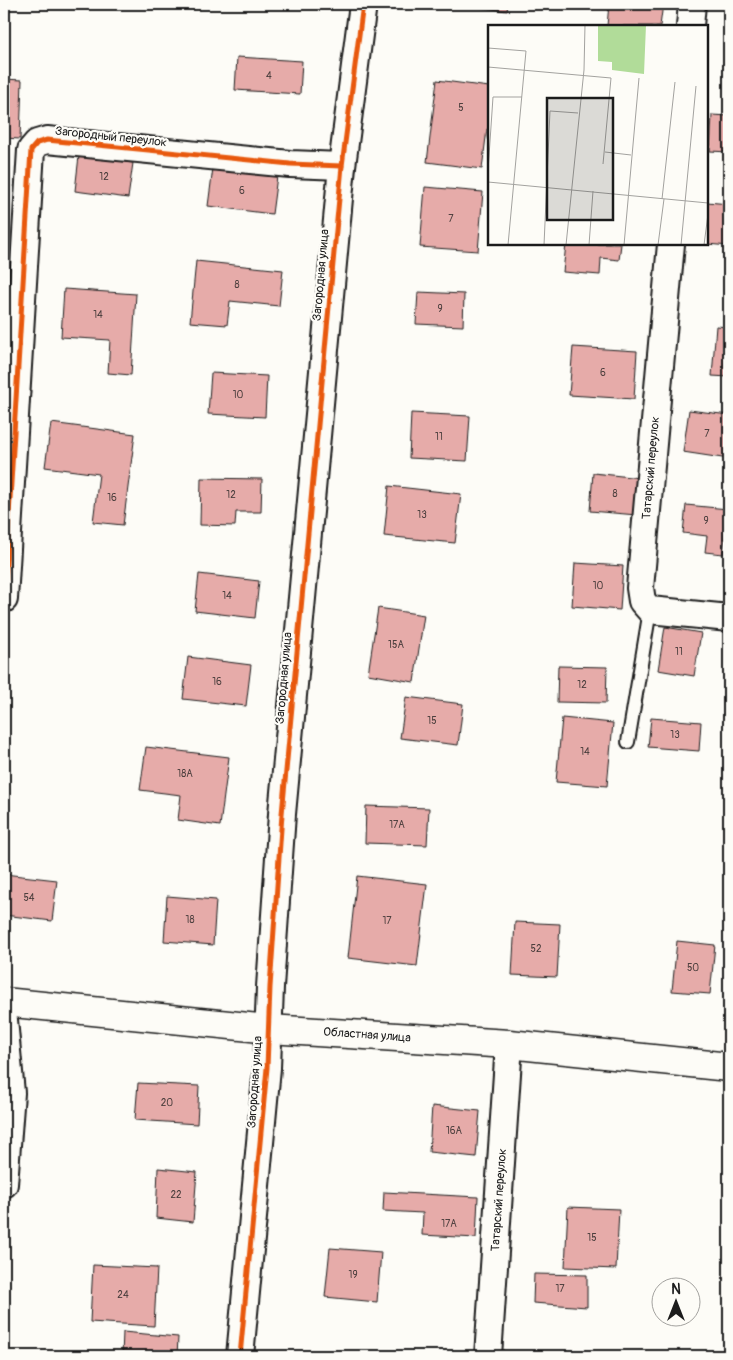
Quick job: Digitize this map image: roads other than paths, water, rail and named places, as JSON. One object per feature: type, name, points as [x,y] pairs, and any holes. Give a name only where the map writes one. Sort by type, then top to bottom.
[{"type":"main road","name":"Областная улица","points":[[4,1002],[268,1029],[510,1044],[729,1067]]},
{"type":"street","name":"Загородная улица","points":[[240,1356],[267,1068],[270,987],[282,814],[342,166],[363,4]]},
{"type":"street","points":[[690,25],[692,4]]},
{"type":"street","name":"Загородный переулок","points":[[4,599],[31,150],[36,143],[47,140],[290,164],[342,166]]},
{"type":"street","name":"Татарский переулок","points":[[650,610],[642,601],[640,588],[671,245]]},
{"type":"street","points":[[650,610],[729,618]]},
{"type":"street","points":[[4,1020],[11,1093],[4,1184]]},
{"type":"street","name":"Татарский переулок","points":[[488,1356],[510,1044]]},
{"type":"lane","points":[[628,742],[650,610]]}]
